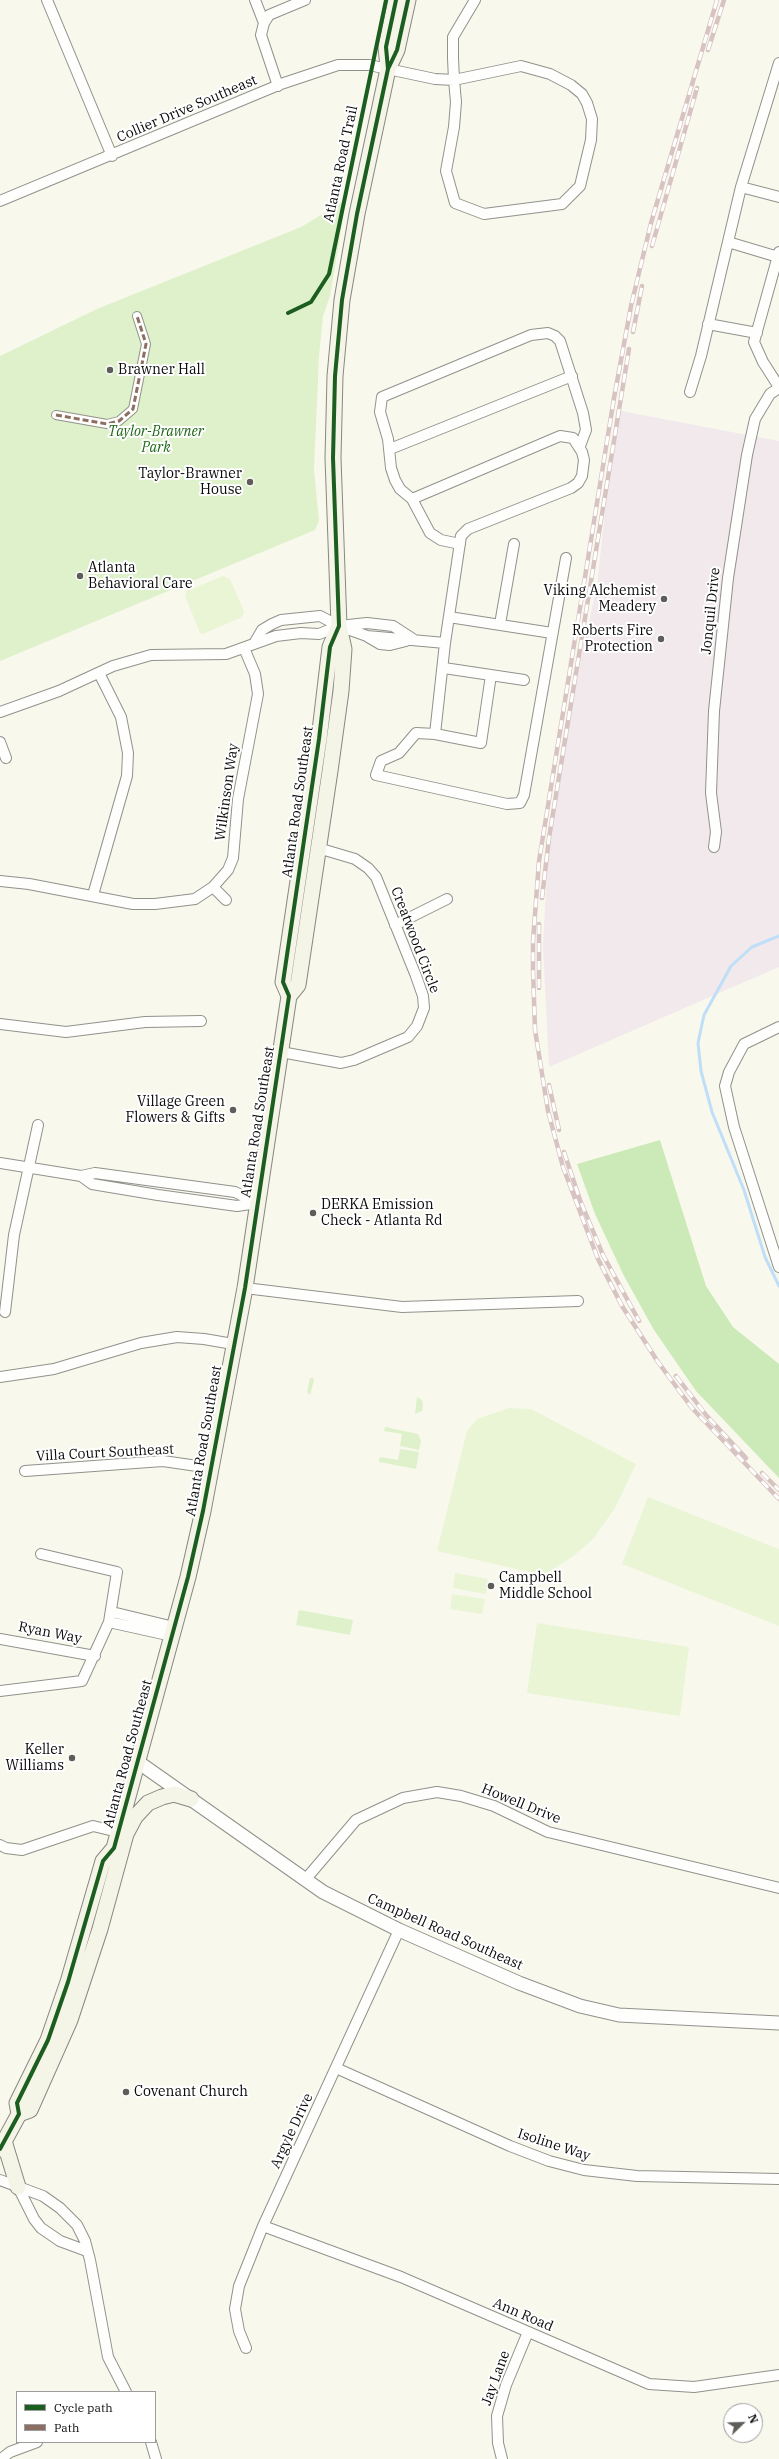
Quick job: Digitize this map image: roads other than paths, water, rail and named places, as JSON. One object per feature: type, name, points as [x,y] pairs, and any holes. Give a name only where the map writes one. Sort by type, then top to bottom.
[{"type":"main road","name":"Atlanta Road Southeast","points":[[388,69],[386,47],[396,0]]},
{"type":"main road","name":"Atlanta Road Southeast","points":[[19,2114],[30,2110],[65,2034],[81,1991],[117,1867],[114,1848],[196,1544],[233,1344],[245,1288],[289,996],[298,985],[341,691],[344,649],[339,626],[333,458],[338,342],[347,267],[388,69],[397,50],[408,0]]},
{"type":"main road","name":"Atlanta Road Southeast","points":[[289,996],[283,982],[319,739],[330,647],[339,626]]},
{"type":"main road","points":[[117,1867],[126,1834],[135,1817],[148,1803],[174,1794],[191,1799]]},
{"type":"main road","name":"Atlanta Road Southeast","points":[[2,2145],[19,2114],[17,2103],[48,2040],[68,1982],[104,1860],[114,1848]]},
{"type":"main road","points":[[2,2145],[18,2187]]},
{"type":"street","points":[[47,0],[112,156]]},
{"type":"street","points":[[255,0],[264,22]]},
{"type":"street","points":[[278,86],[261,34],[264,22],[269,15],[305,0]]},
{"type":"street","points":[[454,80],[521,66],[550,74],[571,85],[582,94],[587,103],[592,119],[591,140],[584,174],[580,186],[573,195],[562,204],[484,214],[455,203],[446,171],[454,127],[453,37],[475,0]]},
{"type":"street","points":[[690,392],[741,187],[779,63]]},
{"type":"street","name":"Collier Drive Southeast","points":[[0,201],[112,156],[278,86],[338,65],[368,65],[435,79],[454,80]]},
{"type":"street","points":[[741,187],[779,197]]},
{"type":"street","points":[[728,242],[778,254],[754,342],[756,350],[779,388]]},
{"type":"street","points":[[56,415],[107,424],[119,421],[132,409],[146,344],[137,316]]},
{"type":"street","points":[[708,324],[757,333]]},
{"type":"street","points":[[460,544],[441,540],[430,533],[412,499],[400,489],[395,480],[390,468],[390,449],[380,406],[382,397],[531,335],[543,333],[557,338],[572,376],[586,430],[580,446]]},
{"type":"street","points":[[390,449],[572,376]]},
{"type":"street","name":"Jonquil Drive","points":[[714,847],[716,832],[711,793],[714,711],[728,578],[747,455],[755,419],[770,394],[779,388]]},
{"type":"street","points":[[412,499],[560,436],[573,438],[580,446],[584,467],[578,483],[571,488],[468,529],[461,536],[445,643],[444,668],[435,734]]},
{"type":"street","points":[[500,624],[514,544]]},
{"type":"street","points":[[491,676],[481,743],[435,734],[416,733],[399,752],[381,761],[376,775],[507,804],[520,803],[524,795],[566,558]]},
{"type":"street","points":[[255,642],[262,630],[281,620],[320,616],[339,626],[367,636],[414,639],[445,643]]},
{"type":"street","points":[[449,617],[552,633]]},
{"type":"street","points":[[0,712],[99,673],[113,666],[151,655],[226,654],[244,648],[255,642],[288,633],[319,634],[339,626],[367,623],[392,626],[414,639]]},
{"type":"street","name":"Wilkinson Way","points":[[0,881],[133,904],[168,903],[195,899],[213,887],[228,870],[233,858],[240,791],[258,694],[255,674],[244,648]]},
{"type":"street","points":[[444,668],[524,680]]},
{"type":"street","points":[[93,896],[127,776],[128,753],[121,717],[99,673]]},
{"type":"street","points":[[0,742],[6,758]]},
{"type":"street","name":"Creatwood Circle","points":[[281,1052],[340,1063],[354,1060],[408,1037],[417,1026],[424,1008],[423,996],[376,877],[368,868],[355,859],[318,848]]},
{"type":"street","points":[[213,887],[226,900]]},
{"type":"street","points":[[395,925],[447,899]]},
{"type":"street","points":[[0,1024],[66,1032],[145,1022],[201,1021]]},
{"type":"street","points":[[779,1028],[744,1044],[729,1072],[725,1086],[734,1127],[779,1267]]},
{"type":"street","points":[[5,1312],[14,1235],[38,1125]]},
{"type":"street","points":[[0,1163],[81,1176],[94,1173],[235,1192],[257,1203]]},
{"type":"street","points":[[245,1288],[402,1307],[578,1301]]},
{"type":"street","points":[[0,1377],[54,1368],[141,1343],[176,1337],[204,1339],[233,1344]]},
{"type":"street","name":"Villa Court Southeast","points":[[25,1471],[163,1461],[211,1468]]},
{"type":"street","points":[[0,1691],[82,1682],[95,1656],[111,1617],[117,1572],[41,1554]]},
{"type":"street","points":[[111,1617],[173,1631]]},
{"type":"street","name":"Ryan Way","points":[[0,1639],[95,1656]]},
{"type":"street","name":"Campbell Road Southeast","points":[[138,1762],[305,1880],[346,1905],[519,1983],[599,2011],[638,2018],[779,2023]]},
{"type":"street","name":"Howell Drive","points":[[305,1880],[356,1820],[404,1798],[437,1792],[462,1796],[494,1806],[548,1832],[779,1888]]},
{"type":"street","points":[[0,1845],[6,1848],[22,1850],[93,1826],[118,1832]]},
{"type":"street","name":"Argyle Drive","points":[[246,2348],[239,2331],[235,2309],[239,2286],[263,2226],[399,1930]]},
{"type":"street","name":"Isoline Way","points":[[336,2068],[510,2146],[549,2161],[584,2170],[637,2176],[779,2179]]},
{"type":"street","points":[[0,2180],[43,2196],[66,2213],[82,2233],[108,2357],[125,2391]]},
{"type":"street","points":[[18,2187],[40,2228],[60,2242],[87,2252]]},
{"type":"street","name":"Ann Road","points":[[263,2226],[401,2277],[649,2384],[694,2387],[779,2375]]},
{"type":"street","name":"Jay Lane","points":[[502,2459],[498,2443],[497,2416],[506,2385],[528,2332]]},
{"type":"street","points":[[1,2459],[10,2452],[34,2443]]},
{"type":"street","points":[[151,2443],[156,2459]]},
{"type":"waterway","points":[[779,936],[752,947],[731,966],[704,1015],[698,1043],[701,1071],[712,1112],[744,1190],[765,1257],[779,1286]]},
{"type":"railway","points":[[717,0],[651,223],[631,306],[614,398],[539,861],[533,941],[535,1030],[548,1111],[563,1167],[598,1259],[622,1306],[658,1362],[692,1408],[779,1499]]},
{"type":"railway","points":[[708,50],[724,0]]},
{"type":"railway","points":[[652,246],[697,88]]},
{"type":"railway","points":[[633,332],[642,286]]},
{"type":"railway","points":[[542,898],[549,838],[629,349]]},
{"type":"railway","points":[[539,924],[539,988]]},
{"type":"railway","points":[[549,1085],[559,1130]]},
{"type":"railway","points":[[564,1152],[580,1200],[603,1255],[639,1321]]},
{"type":"railway","points":[[676,1376],[706,1415],[746,1458]]},
{"type":"railway","points":[[762,1473],[779,1490]]},
{"type":"place","name":"Brawner Hall","points":[[110,370]]},
{"type":"place","name":"Taylor-Brawner House","points":[[250,482]]},
{"type":"place","name":"Atlanta Behavioral Care","points":[[80,576]]},
{"type":"place","name":"Viking Alchemist Meadery","points":[[664,599]]},
{"type":"place","name":"Roberts Fire Protection","points":[[661,639]]},
{"type":"place","name":"Village Green Flowers & Gifts","points":[[233,1110]]},
{"type":"place","name":"DERKA Emission Check - Atlanta Rd","points":[[313,1213]]},
{"type":"place","name":"Campbell Middle School","points":[[491,1586]]},
{"type":"place","name":"Keller Williams","points":[[72,1758]]},
{"type":"place","name":"Covenant Church","points":[[126,2092]]},
{"type":"park label","name":"Taylor-Brawner Park","points":[[156,440]]}]
